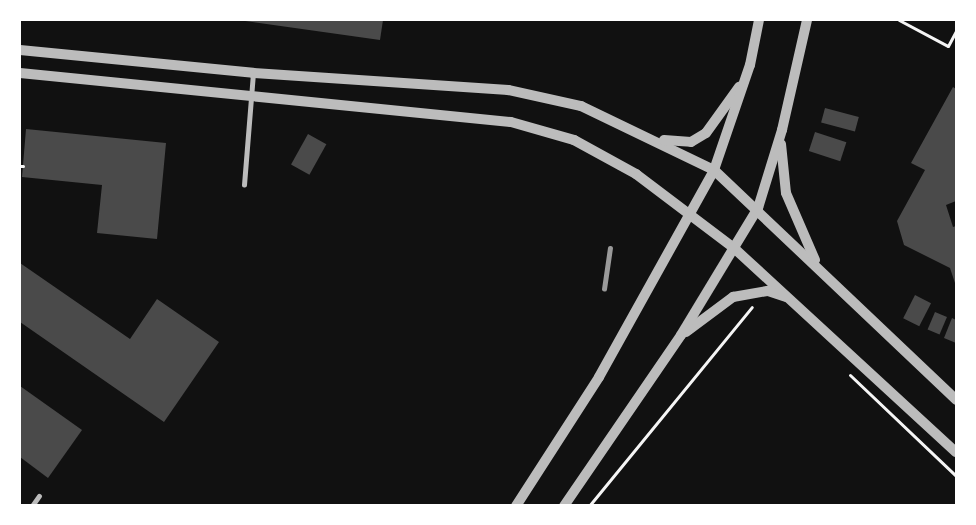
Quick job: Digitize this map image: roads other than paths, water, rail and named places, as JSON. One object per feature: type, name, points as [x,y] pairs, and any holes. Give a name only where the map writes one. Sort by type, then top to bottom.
[{"type":"street","points":[[516,506],[598,377],[692,215],[714,170],[750,65],[759,20]]},
{"type":"street","points":[[564,506],[681,335],[758,208],[782,130],[807,20]]},
{"type":"street","points":[[20,50],[253,73],[508,90],[581,106],[654,138],[714,170],[758,208],[957,400]]},
{"type":"street","points":[[654,138],[675,143],[691,142],[706,133],[750,65]]},
{"type":"street","points":[[20,73],[251,99],[511,122],[543,129],[574,140],[636,174],[735,249],[957,452]]},
{"type":"street","points":[[782,130],[781,166],[792,212],[806,244],[829,279]]},
{"type":"street","points":[[681,335],[733,297],[768,291],[790,298]]},
{"type":"lane","points":[[244,185],[253,73]]},
{"type":"lane","points":[[32,506],[39,496]]},
{"type":"railway","points":[[604,289],[610,248]]}]
